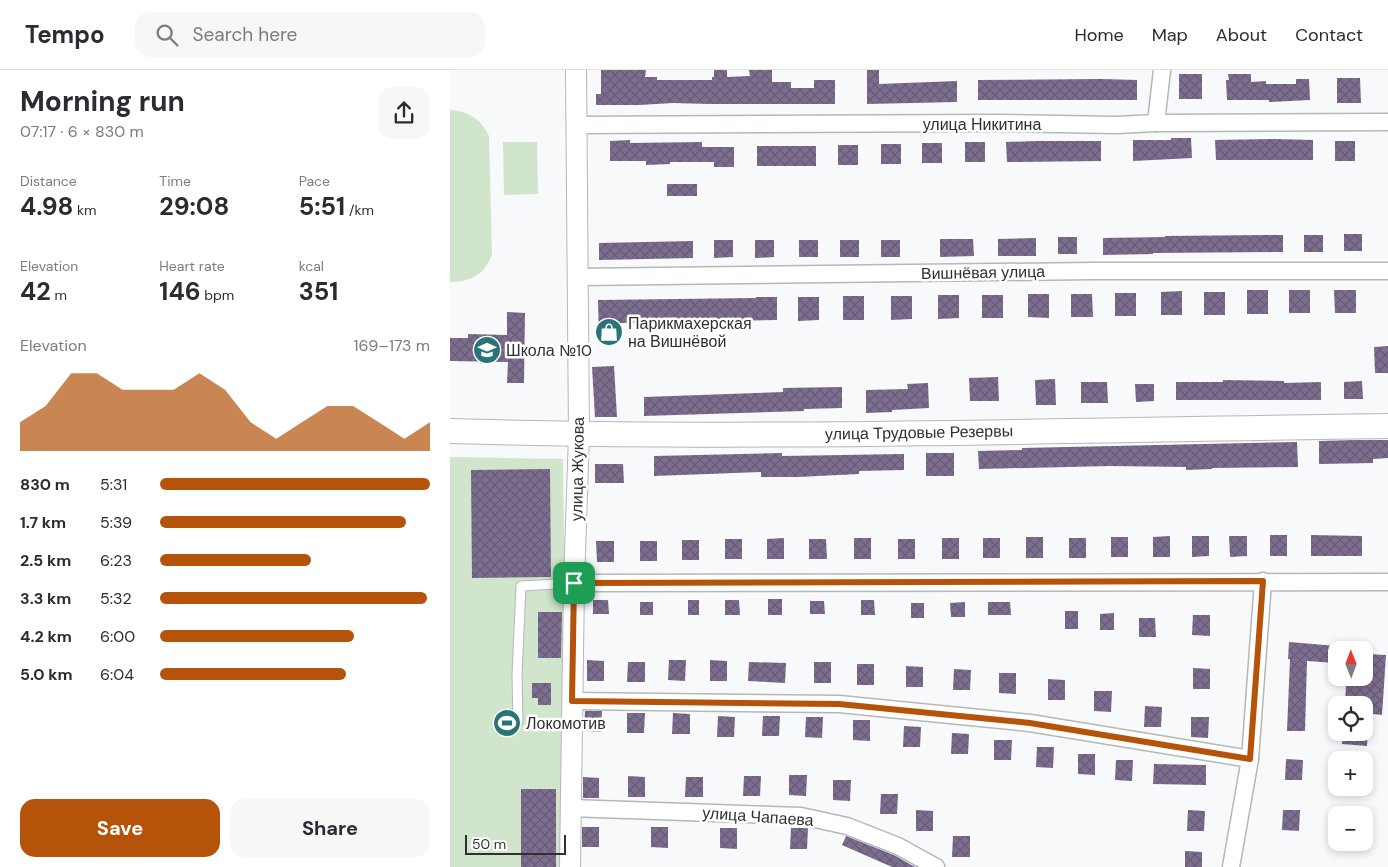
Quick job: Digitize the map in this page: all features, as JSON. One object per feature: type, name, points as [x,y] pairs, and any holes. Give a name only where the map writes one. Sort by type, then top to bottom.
[{"type":"main road","name":"улица Трудовые Резервы","points":[[450,431],[579,435],[849,434],[1388,426]]},
{"type":"street","name":"улица Жукова","points":[[570,867],[574,583],[579,435],[576,70]]},
{"type":"street","points":[[1156,123],[1162,70]]},
{"type":"street","name":"улица Никитина","points":[[576,125],[986,123],[1116,125],[1156,123],[1388,122]]},
{"type":"street","name":"Вишнёвая улица","points":[[578,277],[1082,271],[1388,271]]},
{"type":"street","points":[[1230,867],[1250,759],[1263,581]]},
{"type":"street","points":[[574,583],[1388,582]]},
{"type":"street","points":[[572,701],[839,704],[1030,723],[1250,759]]},
{"type":"street","name":"улица Чапаева","points":[[570,808],[800,816],[847,826],[898,846],[936,867]]},
{"type":"lane","points":[[518,721],[517,675],[521,586],[574,583]]},
{"type":"green space","points":[[450,110],[463,112],[473,117],[482,125],[489,136],[492,254],[481,272],[471,278],[458,282],[450,282]]},
{"type":"green space","points":[[503,142],[537,142],[538,194],[504,195]]},
{"type":"green space","name":"Локомотив","points":[[450,457],[563,459],[565,612],[562,867],[450,867]]},
{"type":"building","points":[[601,70],[646,70],[645,77],[657,77],[657,80],[712,80],[714,70],[727,70],[727,77],[750,76],[749,70],[772,70],[772,82],[791,82],[791,88],[814,88],[814,80],[835,80],[835,104],[673,103],[596,105],[596,94],[601,94]]},
{"type":"building","points":[[867,70],[879,70],[879,84],[957,81],[957,102],[867,104]]},
{"type":"building","points":[[1179,74],[1202,74],[1202,99],[1179,99]]},
{"type":"building","points":[[1228,74],[1251,74],[1251,82],[1266,81],[1266,84],[1296,84],[1296,79],[1309,79],[1310,100],[1269,102],[1269,100],[1227,100],[1226,80],[1229,80]]},
{"type":"building","points":[[1337,78],[1360,78],[1361,103],[1337,103]]},
{"type":"building","points":[[978,80],[1137,80],[1137,100],[978,100]]},
{"type":"building","points":[[1171,138],[1191,138],[1192,158],[1133,161],[1133,140],[1171,140]]},
{"type":"building","points":[[630,140],[630,143],[702,142],[702,147],[734,147],[734,167],[714,167],[714,162],[670,162],[670,164],[646,165],[646,161],[610,161],[610,141]]},
{"type":"building","points":[[1215,140],[1313,140],[1313,160],[1216,160]]},
{"type":"building","points":[[1101,141],[1101,161],[1007,162],[1006,142]]},
{"type":"building","points":[[1335,141],[1355,141],[1355,161],[1335,161]]},
{"type":"building","points":[[965,142],[985,142],[985,162],[965,162]]},
{"type":"building","points":[[922,143],[942,143],[942,163],[922,163]]},
{"type":"building","points":[[881,144],[901,144],[901,164],[881,164]]},
{"type":"building","points":[[838,145],[858,145],[858,165],[838,165]]},
{"type":"building","points":[[757,146],[816,146],[816,166],[757,166]]},
{"type":"building","points":[[667,184],[697,184],[697,196],[667,196]]},
{"type":"building","points":[[1344,234],[1362,234],[1362,251],[1344,251]]},
{"type":"building","points":[[1283,235],[1283,252],[1103,255],[1103,238]]},
{"type":"building","points":[[1304,235],[1323,235],[1323,252],[1304,252]]},
{"type":"building","points":[[1058,237],[1077,237],[1077,254],[1058,254]]},
{"type":"building","points":[[1036,238],[1036,256],[998,256],[998,239]]},
{"type":"building","points":[[940,239],[973,239],[974,256],[940,257]]},
{"type":"building","points":[[714,240],[733,240],[733,257],[714,258]]},
{"type":"building","points":[[755,240],[774,240],[774,257],[755,258]]},
{"type":"building","points":[[799,240],[818,240],[818,257],[799,257]]},
{"type":"building","points":[[840,240],[859,240],[859,257],[840,257]]},
{"type":"building","points":[[881,240],[900,240],[900,257],[881,257]]},
{"type":"building","points":[[693,241],[693,258],[599,260],[599,243]]},
{"type":"building","points":[[1247,290],[1268,290],[1268,314],[1247,314]]},
{"type":"building","points":[[1289,290],[1310,290],[1310,313],[1289,313]]},
{"type":"building","points":[[1334,290],[1356,290],[1356,313],[1335,313]]},
{"type":"building","points":[[1182,291],[1182,315],[1161,315],[1161,292]]},
{"type":"building","points":[[1204,292],[1225,292],[1225,315],[1204,315]]},
{"type":"building","points":[[1115,293],[1136,293],[1136,316],[1115,316]]},
{"type":"building","points":[[1028,294],[1049,294],[1049,318],[1028,317]]},
{"type":"building","points":[[1071,294],[1092,294],[1093,317],[1071,317]]},
{"type":"building","points":[[938,295],[959,295],[959,318],[938,319]]},
{"type":"building","points":[[982,295],[1003,295],[1003,318],[982,318]]},
{"type":"building","points":[[843,296],[864,296],[864,320],[843,320]]},
{"type":"building","points":[[891,296],[912,296],[912,319],[891,320]]},
{"type":"building","points":[[777,297],[777,320],[620,323],[619,337],[599,337],[598,300]]},
{"type":"building","points":[[798,297],[819,297],[819,320],[798,321]]},
{"type":"building","name":"Школа №10","points":[[507,312],[525,313],[524,383],[507,383],[508,362],[450,361],[450,338],[468,338],[468,334],[507,335]]},
{"type":"building","points":[[1388,346],[1388,373],[1375,373],[1374,347]]},
{"type":"building","points":[[614,366],[617,417],[595,417],[592,367]]},
{"type":"building","points":[[998,377],[999,401],[970,401],[969,378]]},
{"type":"building","points":[[1055,379],[1056,405],[1036,405],[1035,380]]},
{"type":"building","points":[[1223,380],[1284,381],[1284,383],[1321,382],[1321,400],[1176,400],[1176,382],[1223,382]]},
{"type":"building","points":[[1362,381],[1363,399],[1344,399],[1344,382]]},
{"type":"building","points":[[1081,382],[1107,382],[1108,403],[1081,403]]},
{"type":"building","points":[[928,383],[929,408],[866,413],[866,390],[908,389],[907,384]]},
{"type":"building","points":[[1135,384],[1154,384],[1154,401],[1136,402]]},
{"type":"building","points":[[842,387],[842,408],[644,416],[644,397],[783,392],[783,388]]},
{"type":"building","points":[[1388,440],[1388,458],[1373,459],[1373,463],[1319,464],[1319,441]]},
{"type":"building","points":[[1297,442],[1298,467],[1186,470],[1186,467],[1110,466],[979,469],[978,451],[1022,450],[1022,448]]},
{"type":"building","points":[[782,453],[782,456],[904,454],[904,470],[859,471],[859,474],[798,477],[761,477],[761,472],[654,476],[654,456]]},
{"type":"building","points":[[926,453],[954,453],[954,476],[926,476]]},
{"type":"building","points":[[595,464],[623,464],[624,483],[595,483]]},
{"type":"building","points":[[550,469],[551,577],[472,578],[471,470]]},
{"type":"building","points":[[1270,535],[1287,535],[1287,556],[1270,556]]},
{"type":"building","points":[[1311,535],[1362,536],[1362,556],[1311,556]]},
{"type":"building","points":[[1170,536],[1170,557],[1153,557],[1153,537]]},
{"type":"building","points":[[1192,536],[1209,536],[1209,556],[1192,557]]},
{"type":"building","points":[[1229,536],[1247,536],[1247,556],[1230,557]]},
{"type":"building","points":[[1026,537],[1043,537],[1043,558],[1026,558]]},
{"type":"building","points":[[1111,537],[1128,537],[1128,557],[1111,557]]},
{"type":"building","points":[[784,538],[784,559],[767,559],[767,539]]},
{"type":"building","points":[[854,538],[871,538],[871,559],[854,559]]},
{"type":"building","points":[[942,538],[959,538],[959,559],[942,559]]},
{"type":"building","points":[[983,538],[1000,538],[1000,558],[983,558]]},
{"type":"building","points":[[1069,538],[1086,538],[1086,558],[1069,558]]},
{"type":"building","points":[[725,539],[742,539],[742,559],[725,559]]},
{"type":"building","points":[[809,539],[826,539],[827,559],[809,559]]},
{"type":"building","points":[[898,539],[915,539],[915,559],[898,559]]},
{"type":"building","points":[[682,540],[699,540],[699,560],[682,560]]},
{"type":"building","points":[[596,541],[614,541],[614,562],[597,562]]},
{"type":"building","points":[[640,541],[657,541],[657,561],[640,561]]},
{"type":"building","points":[[768,599],[782,599],[782,615],[768,615]]},
{"type":"building","points":[[593,600],[608,600],[609,614],[593,614]]},
{"type":"building","points":[[688,600],[699,600],[699,615],[688,615]]},
{"type":"building","points":[[725,600],[739,600],[740,615],[725,615]]},
{"type":"building","points":[[861,600],[874,600],[875,615],[861,615]]},
{"type":"building","points":[[810,601],[824,601],[825,614],[810,614]]},
{"type":"building","points":[[640,602],[653,602],[653,615],[640,615]]},
{"type":"building","points":[[965,602],[965,617],[951,617],[950,603]]},
{"type":"building","points":[[988,602],[1010,602],[1011,615],[988,615]]},
{"type":"building","points":[[911,603],[924,603],[924,618],[911,618]]},
{"type":"building","points":[[1065,611],[1078,611],[1078,629],[1065,629]]},
{"type":"building","points":[[538,612],[562,612],[561,658],[538,658]]},
{"type":"building","points":[[1114,613],[1114,630],[1100,630],[1100,614]]},
{"type":"building","points":[[1193,615],[1210,615],[1210,636],[1192,635]]},
{"type":"building","points":[[1139,618],[1155,618],[1156,637],[1139,637]]},
{"type":"building","points":[[1289,642],[1328,645],[1328,662],[1307,661],[1305,731],[1287,731],[1290,659],[1288,659]]},
{"type":"building","points":[[1373,654],[1386,655],[1382,715],[1373,714],[1373,696],[1345,696],[1346,686],[1373,686]]},
{"type":"building","points":[[587,660],[604,661],[604,681],[587,681]]},
{"type":"building","points":[[669,660],[686,660],[685,681],[668,680]]},
{"type":"building","points":[[710,660],[727,661],[727,681],[710,681]]},
{"type":"building","points":[[628,662],[645,662],[645,682],[627,682]]},
{"type":"building","points":[[749,662],[786,663],[785,683],[748,681]]},
{"type":"building","points":[[814,662],[831,662],[831,683],[814,683]]},
{"type":"building","points":[[857,664],[874,664],[874,685],[857,685]]},
{"type":"building","points":[[906,666],[923,667],[923,687],[906,687]]},
{"type":"building","points":[[1193,668],[1210,669],[1210,689],[1193,689]]},
{"type":"building","points":[[954,669],[971,670],[970,690],[953,690]]},
{"type":"building","points":[[999,673],[1016,673],[1016,694],[999,693]]},
{"type":"building","points":[[1048,679],[1065,680],[1065,700],[1048,700]]},
{"type":"building","points":[[532,683],[551,683],[551,705],[538,705],[538,698],[532,698]]},
{"type":"building","points":[[1094,691],[1112,691],[1111,712],[1094,711]]},
{"type":"building","points":[[1145,706],[1162,707],[1161,727],[1144,727]]},
{"type":"building","points":[[585,711],[602,711],[601,732],[584,731]]},
{"type":"building","points":[[627,713],[645,713],[644,733],[627,733]]},
{"type":"building","points":[[673,713],[690,714],[690,734],[672,734]]},
{"type":"building","points":[[718,716],[735,717],[734,737],[717,737]]},
{"type":"building","points":[[763,716],[780,716],[779,736],[762,736]]},
{"type":"building","points":[[806,717],[823,717],[822,738],[805,737]]},
{"type":"building","points":[[1191,717],[1209,717],[1208,738],[1191,737]]},
{"type":"building","points":[[853,720],[870,720],[870,741],[853,740]]},
{"type":"building","points":[[904,726],[921,727],[920,747],[903,747]]},
{"type":"building","points":[[952,733],[969,734],[968,754],[951,754]]},
{"type":"building","points":[[994,740],[1012,740],[1011,760],[994,760]]},
{"type":"building","points":[[1342,741],[1367,741],[1367,746],[1342,744]]},
{"type":"building","points":[[1037,747],[1054,747],[1053,768],[1036,767]]},
{"type":"building","points":[[1078,754],[1095,754],[1095,775],[1078,774]]},
{"type":"building","points":[[1286,759],[1303,760],[1302,780],[1285,780]]},
{"type":"building","points":[[1116,760],[1133,760],[1132,781],[1115,780]]},
{"type":"building","points":[[1154,764],[1206,765],[1206,785],[1153,784]]},
{"type":"building","points":[[789,775],[807,775],[806,796],[789,795]]},
{"type":"building","points":[[628,776],[645,777],[645,797],[628,797]]},
{"type":"building","points":[[744,776],[761,776],[760,796],[743,796]]},
{"type":"building","points":[[583,777],[599,778],[599,798],[583,798]]},
{"type":"building","points":[[686,777],[703,777],[703,797],[685,797]]},
{"type":"building","points":[[833,780],[851,780],[850,801],[833,800]]},
{"type":"building","points":[[521,789],[556,789],[556,867],[521,867]]},
{"type":"building","points":[[881,794],[898,794],[897,814],[880,814]]},
{"type":"building","points":[[916,810],[933,811],[933,831],[916,831]]},
{"type":"building","points":[[1188,810],[1205,811],[1204,831],[1187,831]]},
{"type":"building","points":[[1283,810],[1300,810],[1299,831],[1282,830]]},
{"type":"building","points":[[582,827],[599,827],[599,847],[582,847]]},
{"type":"building","points":[[651,827],[668,827],[668,848],[651,847]]},
{"type":"building","points":[[720,828],[737,828],[737,849],[720,848]]},
{"type":"building","points":[[791,828],[808,828],[807,849],[790,849]]},
{"type":"building","points":[[846,836],[894,855],[915,867],[892,867],[842,845]]},
{"type":"building","points":[[953,836],[970,836],[970,857],[952,857]]},
{"type":"building","points":[[1185,851],[1202,852],[1202,867],[1185,867]]},
{"type":"place","name":"Парикмахерская на Вишнёвой","points":[[609,332]]},
{"type":"place","name":"Школа №10","points":[[487,350]]},
{"type":"place","name":"Локомотив","points":[[507,723]]},
{"type":"route","points":[[1263,581],[1250,759],[1030,723],[839,704],[572,701],[574,583],[1263,581]]}]
